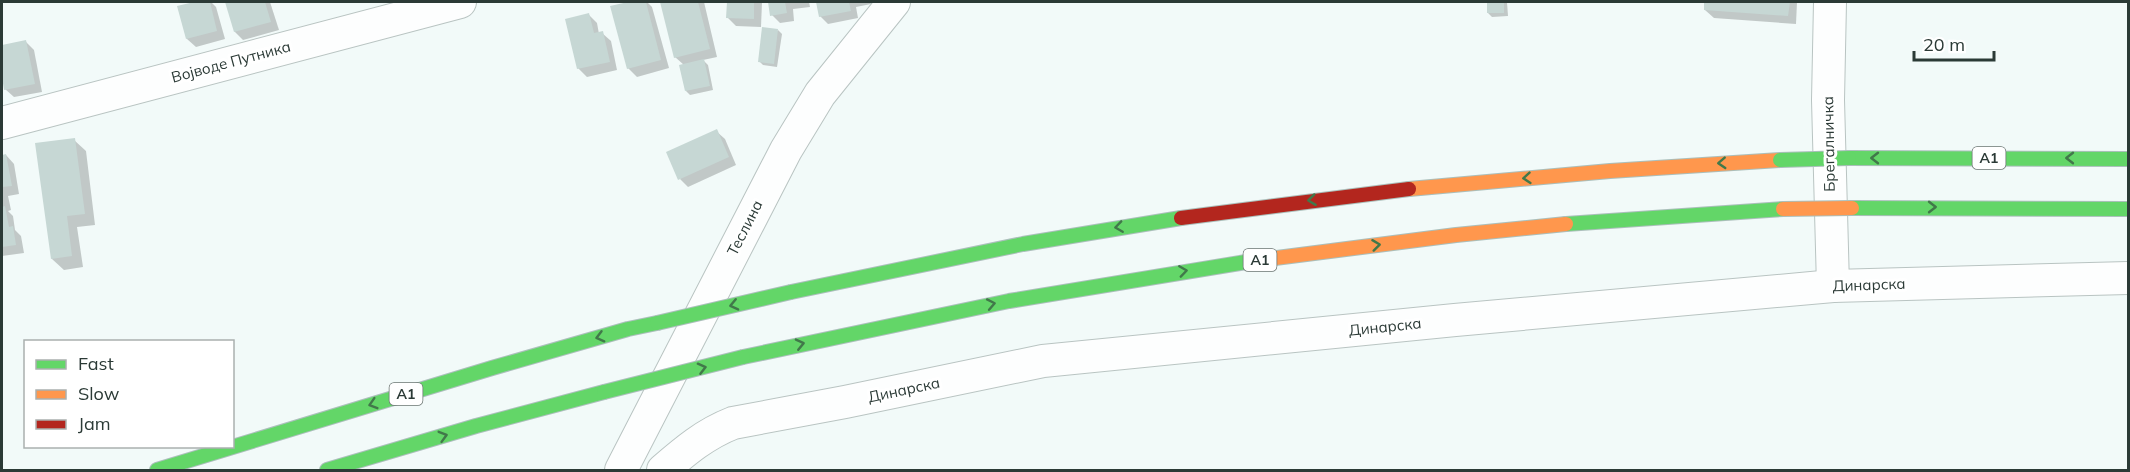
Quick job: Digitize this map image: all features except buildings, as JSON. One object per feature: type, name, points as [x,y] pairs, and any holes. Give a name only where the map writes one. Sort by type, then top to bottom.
[{"type":"highway","name":"A1","points":[[234,447],[628,329],[1020,244],[1255,207],[1397,190],[1580,173],[1780,160],[1849,158],[2128,159]]},
{"type":"highway","name":"A1","points":[[327,471],[476,426],[743,357],[1025,297],[1183,271],[1456,235],[1620,219],[1783,209],[2128,209]]},
{"type":"highway","name":"A1","points":[[157,471],[232,448]]},
{"type":"street","name":"Војводе Путника","points":[[2,123],[460,2]]},
{"type":"street","name":"Теслина","points":[[621,471],[786,150],[820,94],[894,2]]},
{"type":"street","name":"Брегалничка","points":[[1830,2],[1828,100],[1833,286]]},
{"type":"street","name":"Динарска","points":[[663,471],[699,440],[732,423],[1043,361],[1443,321],[1833,286],[2128,278]]},
{"type":"traffic: fast","points":[[1849,158],[2128,159]]},
{"type":"traffic: fast","points":[[1780,160],[1849,158]]},
{"type":"traffic: fast","points":[[1852,208],[2128,209]]},
{"type":"traffic: fast","points":[[1566,224],[1783,209]]},
{"type":"traffic: fast","points":[[791,292],[1023,244],[1181,218]]},
{"type":"traffic: fast","points":[[743,357],[1009,301],[1252,261]]},
{"type":"traffic: fast","points":[[657,323],[791,292]]},
{"type":"traffic: fast","points":[[234,447],[492,368],[628,329],[657,323]]},
{"type":"traffic: fast","points":[[604,392],[743,357]]},
{"type":"traffic: fast","points":[[327,470],[476,426],[604,392]]},
{"type":"traffic: fast","points":[[157,470],[229,448]]},
{"type":"traffic: slow","points":[[1409,189],[1610,171],[1780,160]]},
{"type":"traffic: slow","points":[[1783,209],[1852,208]]},
{"type":"traffic: slow","points":[[1252,261],[1456,235],[1566,224]]},
{"type":"traffic: jam","points":[[1181,218],[1409,189]]}]
